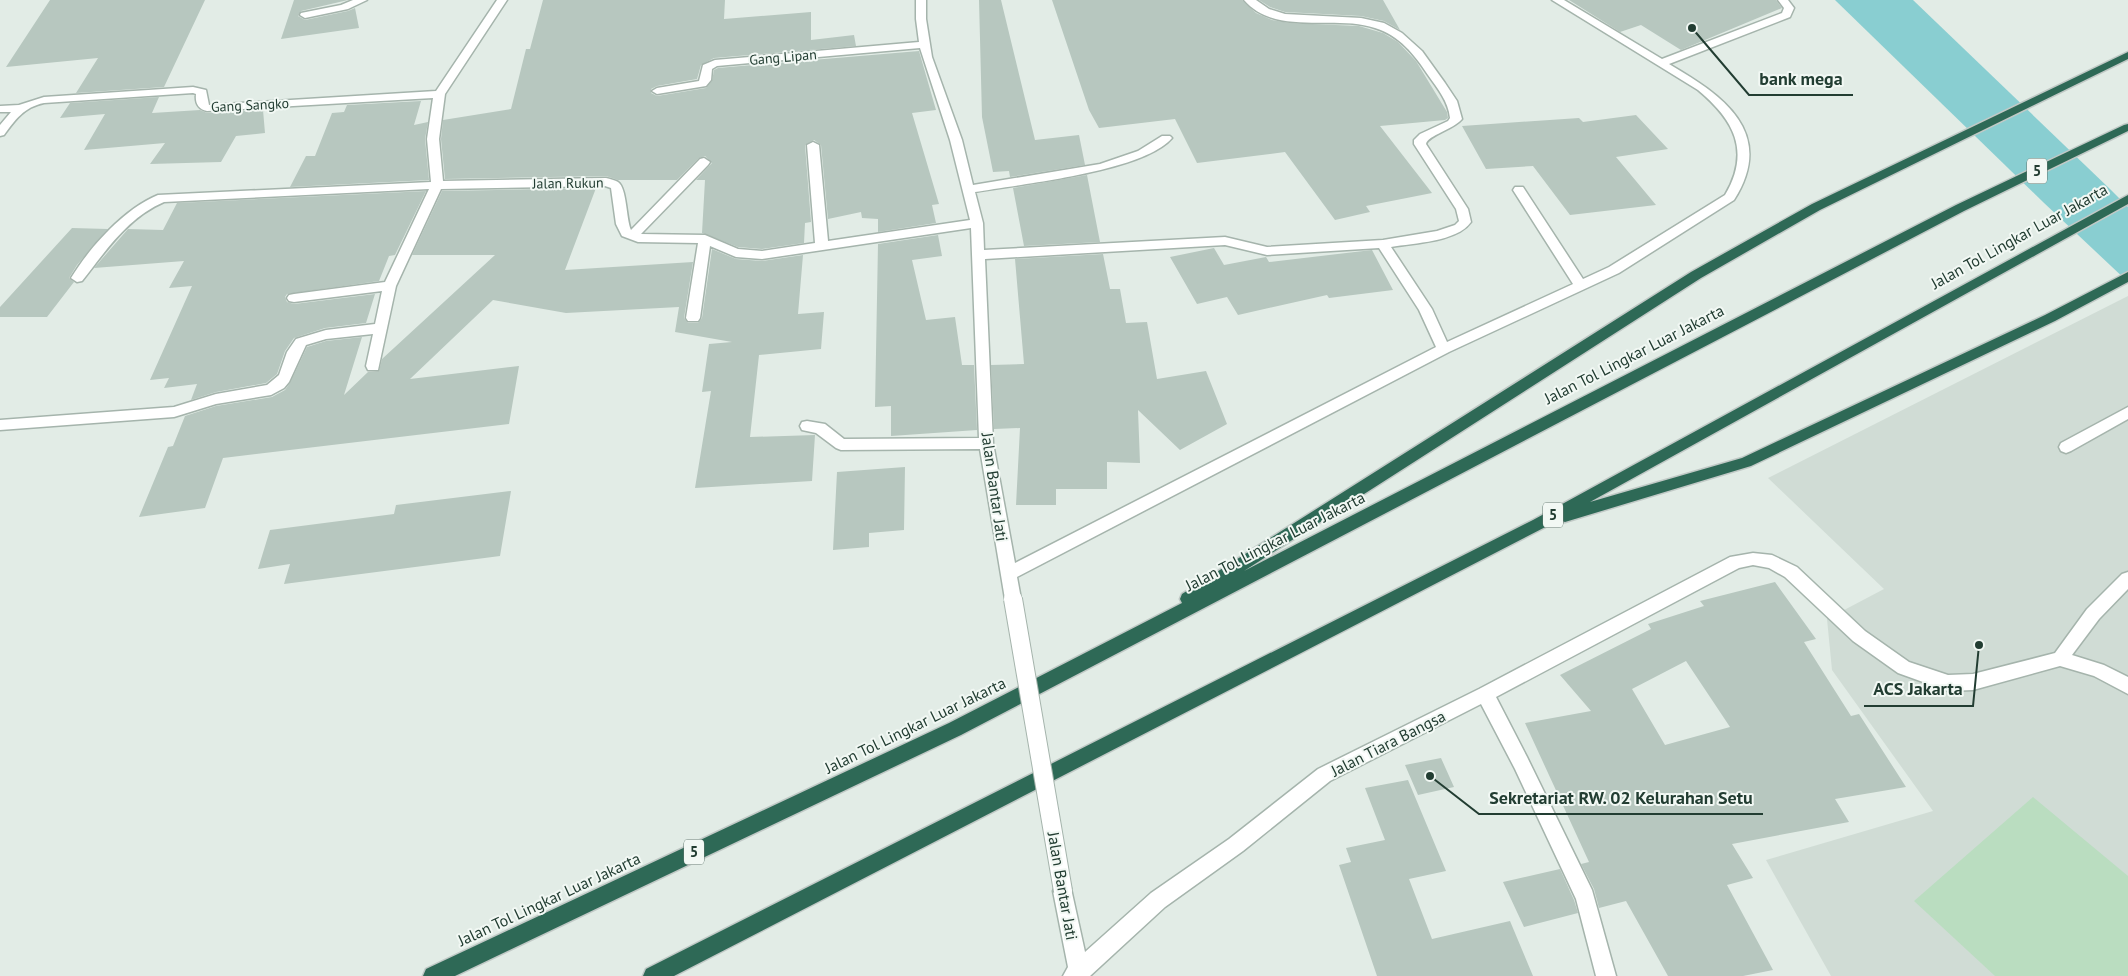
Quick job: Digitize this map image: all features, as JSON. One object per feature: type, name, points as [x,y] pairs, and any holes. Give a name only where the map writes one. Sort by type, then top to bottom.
[{"type":"highway","points":[[1104,652],[1696,275],[1816,207],[2128,55]]},
{"type":"highway","name":"Jalan Tol Lingkar Luar Jakarta","points":[[433,976],[955,729],[1960,208],[2128,127]]},
{"type":"highway","name":"Jalan Tol Lingkar Luar Jakarta","points":[[653,976],[1538,524],[2128,199]]},
{"type":"highway","points":[[1538,524],[1746,462],[2050,318],[2128,276]]},
{"type":"street","points":[[305,15],[344,7],[362,0]]},
{"type":"street","points":[[373,366],[390,286],[437,185],[433,139],[439,94],[502,0]]},
{"type":"street","name":"Jalan Bantar Jati","points":[[921,0],[924,45],[954,132],[977,222],[986,443],[1078,975]]},
{"type":"street","points":[[979,255],[1225,240],[1267,251],[1383,244],[1439,235],[1459,228],[1465,222],[1462,209],[1420,144],[1420,140],[1424,136],[1452,124],[1456,118],[1453,104],[1431,71],[1409,44],[1393,32],[1376,24],[1358,21],[1280,18],[1267,14],[1249,0]]},
{"type":"street","points":[[1008,574],[1444,349],[1622,266],[1732,195],[1744,169],[1744,150],[1740,130],[1730,113],[1716,98],[1557,0]]},
{"type":"street","points":[[1662,63],[1786,15],[1789,8],[1783,0]]},
{"type":"street","name":"Gang Lipan","points":[[657,92],[702,84],[706,80],[707,67],[715,62],[924,45]]},
{"type":"street","name":"Gang Sangko","points":[[19,108],[26,104],[44,100],[193,90],[202,92],[202,106],[207,108],[439,94]]},
{"type":"street","points":[[0,109],[19,108]]},
{"type":"street","points":[[0,133],[19,108]]},
{"type":"street","points":[[970,189],[1102,167],[1142,153],[1166,138]]},
{"type":"street","points":[[813,144],[822,246]]},
{"type":"street","points":[[704,162],[632,236],[638,238],[705,239],[736,253],[762,255],[977,222]]},
{"type":"street","name":"Jalan Rukun","points":[[76,278],[131,216],[162,198],[437,185],[611,182],[617,188],[623,229],[632,236]]},
{"type":"street","points":[[1519,190],[1581,286]]},
{"type":"street","points":[[694,318],[705,239]]},
{"type":"street","points":[[1383,244],[1425,309],[1444,349]]},
{"type":"street","points":[[294,298],[390,286]]},
{"type":"street","points":[[0,424],[174,412],[216,399],[271,390],[278,386],[288,372],[299,344],[303,340],[319,336],[381,328]]},
{"type":"street","points":[[2066,447],[2128,412]]},
{"type":"street","points":[[806,426],[820,428],[841,444],[860,446],[986,443]]},
{"type":"street","name":"Jalan Tiara Bangsa","points":[[1078,975],[1158,900],[1236,845],[1324,776],[1736,562],[1753,559],[1772,562],[1791,572],[1859,636],[1904,668],[1948,683],[1973,682],[2060,659]]},
{"type":"street","points":[[2128,579],[2093,614],[2060,659],[2098,670],[2128,686]]},
{"type":"street","points":[[1485,694],[1522,763],[1585,897],[1606,976]]},
{"type":"shaded area","points":[[2128,296],[2128,976],[1831,976],[1766,860],[1933,811],[1832,670],[1827,619],[1884,589],[1768,478]]},
{"type":"green space","points":[[2033,797],[2128,876],[2128,976],[1995,976],[1914,901]]},
{"type":"water","points":[[1835,0],[1913,0],[2111,190],[2128,207],[2128,282],[2043,202]]},
{"type":"building","points":[[50,0],[205,0],[164,87],[76,93],[98,58],[6,67]]},
{"type":"building","points":[[294,0],[348,0],[301,11],[298,16],[305,20],[355,8],[359,28],[281,39]]},
{"type":"building","points":[[543,0],[725,0],[724,19],[811,12],[811,40],[854,35],[856,46],[714,58],[701,65],[697,79],[657,86],[651,89],[651,93],[657,96],[706,88],[712,81],[714,70],[718,68],[919,51],[936,110],[912,113],[939,204],[932,205],[936,223],[878,232],[878,219],[862,218],[861,212],[828,219],[821,145],[814,140],[805,145],[811,222],[805,223],[804,243],[762,249],[738,247],[702,233],[705,180],[696,180],[712,163],[705,156],[699,158],[677,180],[618,180],[606,176],[445,179],[441,139],[443,120],[511,109],[526,49],[530,49]]},
{"type":"building","points":[[979,0],[1001,0],[1035,140],[1079,135],[1085,165],[1010,177],[1009,171],[993,172],[982,117]]},
{"type":"building","points":[[1052,0],[1242,0],[1256,13],[1272,20],[1289,23],[1359,26],[1383,33],[1398,42],[1416,61],[1447,112],[1448,118],[1445,120],[1380,126],[1432,193],[1366,206],[1370,212],[1335,220],[1285,152],[1197,163],[1175,119],[1099,128],[1089,110]]},
{"type":"building","points":[[1259,0],[1383,0],[1400,30],[1384,21],[1361,16],[1285,12],[1270,7]]},
{"type":"building","points":[[1569,0],[1776,0],[1782,8],[1681,50],[1641,25],[1620,32]]},
{"type":"building","points":[[159,97],[152,113],[200,110],[207,113],[263,110],[265,133],[236,136],[221,162],[150,164],[165,143],[84,150],[105,114],[60,118],[70,103]]},
{"type":"building","points":[[421,101],[414,125],[428,122],[425,139],[429,180],[290,187],[306,156],[315,156],[332,113],[344,112],[347,105]]},
{"type":"building","points":[[1636,115],[1668,149],[1616,157],[1656,205],[1570,215],[1533,166],[1486,169],[1462,126],[1579,118],[1583,122]]},
{"type":"building","points":[[1087,175],[1100,242],[1024,246],[1013,188]]},
{"type":"building","points":[[596,188],[565,270],[693,262],[684,318],[688,323],[698,323],[702,318],[712,249],[736,259],[762,261],[803,255],[798,314],[824,312],[821,349],[759,355],[750,437],[815,435],[812,481],[695,488],[711,391],[702,392],[709,344],[732,342],[675,332],[679,307],[566,313],[493,300],[410,379],[519,366],[509,424],[223,458],[205,508],[139,517],[168,447],[173,446],[185,416],[216,406],[272,397],[285,390],[290,383],[307,347],[326,341],[362,337],[344,395],[368,372],[379,371],[382,359],[495,255],[412,255],[442,191]]},
{"type":"building","points":[[426,191],[395,255],[389,256],[379,281],[287,294],[285,297],[287,302],[294,304],[375,294],[366,323],[325,328],[294,338],[285,351],[277,374],[266,383],[216,392],[191,400],[197,384],[164,388],[169,378],[150,380],[192,286],[169,288],[184,261],[94,268],[128,229],[163,230],[177,203]]},
{"type":"building","points":[[72,228],[108,229],[77,265],[69,278],[74,282],[47,317],[0,317],[0,307]]},
{"type":"building","points":[[938,235],[942,256],[912,260],[926,320],[955,317],[962,365],[974,365],[977,430],[891,436],[891,406],[875,407],[878,244]]},
{"type":"building","points":[[1214,248],[1224,265],[1266,257],[1269,262],[1372,250],[1393,290],[1329,298],[1327,295],[1238,315],[1227,297],[1197,304],[1170,257]]},
{"type":"building","points":[[1103,254],[1110,289],[1120,289],[1126,323],[1147,322],[1157,379],[1206,371],[1227,424],[1180,450],[1138,410],[1140,463],[1107,462],[1107,489],[1056,489],[1056,505],[1016,505],[1020,428],[994,429],[991,365],[1024,364],[1015,259]]},
{"type":"building","points":[[905,467],[904,530],[869,533],[869,547],[833,550],[837,472]]},
{"type":"building","points":[[511,491],[500,556],[284,584],[290,564],[258,569],[270,530],[394,514],[396,505]]},
{"type":"building","points":[[1775,582],[1816,639],[1804,642],[1851,716],[1859,714],[1906,787],[1835,799],[1849,822],[1732,844],[1753,878],[1727,885],[1773,970],[1743,976],[1668,976],[1626,901],[1599,908],[1594,889],[1581,864],[1589,862],[1525,723],[1591,711],[1560,675],[1651,629],[1648,624],[1704,606],[1700,601]],"holes":[[[1686,661],[1730,727],[1665,745],[1632,689]]]},
{"type":"building","points":[[1441,758],[1454,787],[1418,795],[1405,765]]},
{"type":"building","points":[[1408,780],[1446,871],[1409,879],[1432,939],[1510,921],[1533,976],[1377,976],[1339,865],[1351,862],[1346,848],[1385,840],[1365,788]]},
{"type":"building","points":[[1560,869],[1578,913],[1524,927],[1503,882]]},
{"type":"place","name":"bank mega","points":[[1692,28]]},
{"type":"place","name":"ACS Jakarta","points":[[1979,645]]},
{"type":"place","name":"Sekretariat RW. 02 Kelurahan Setu","points":[[1430,776]]}]
